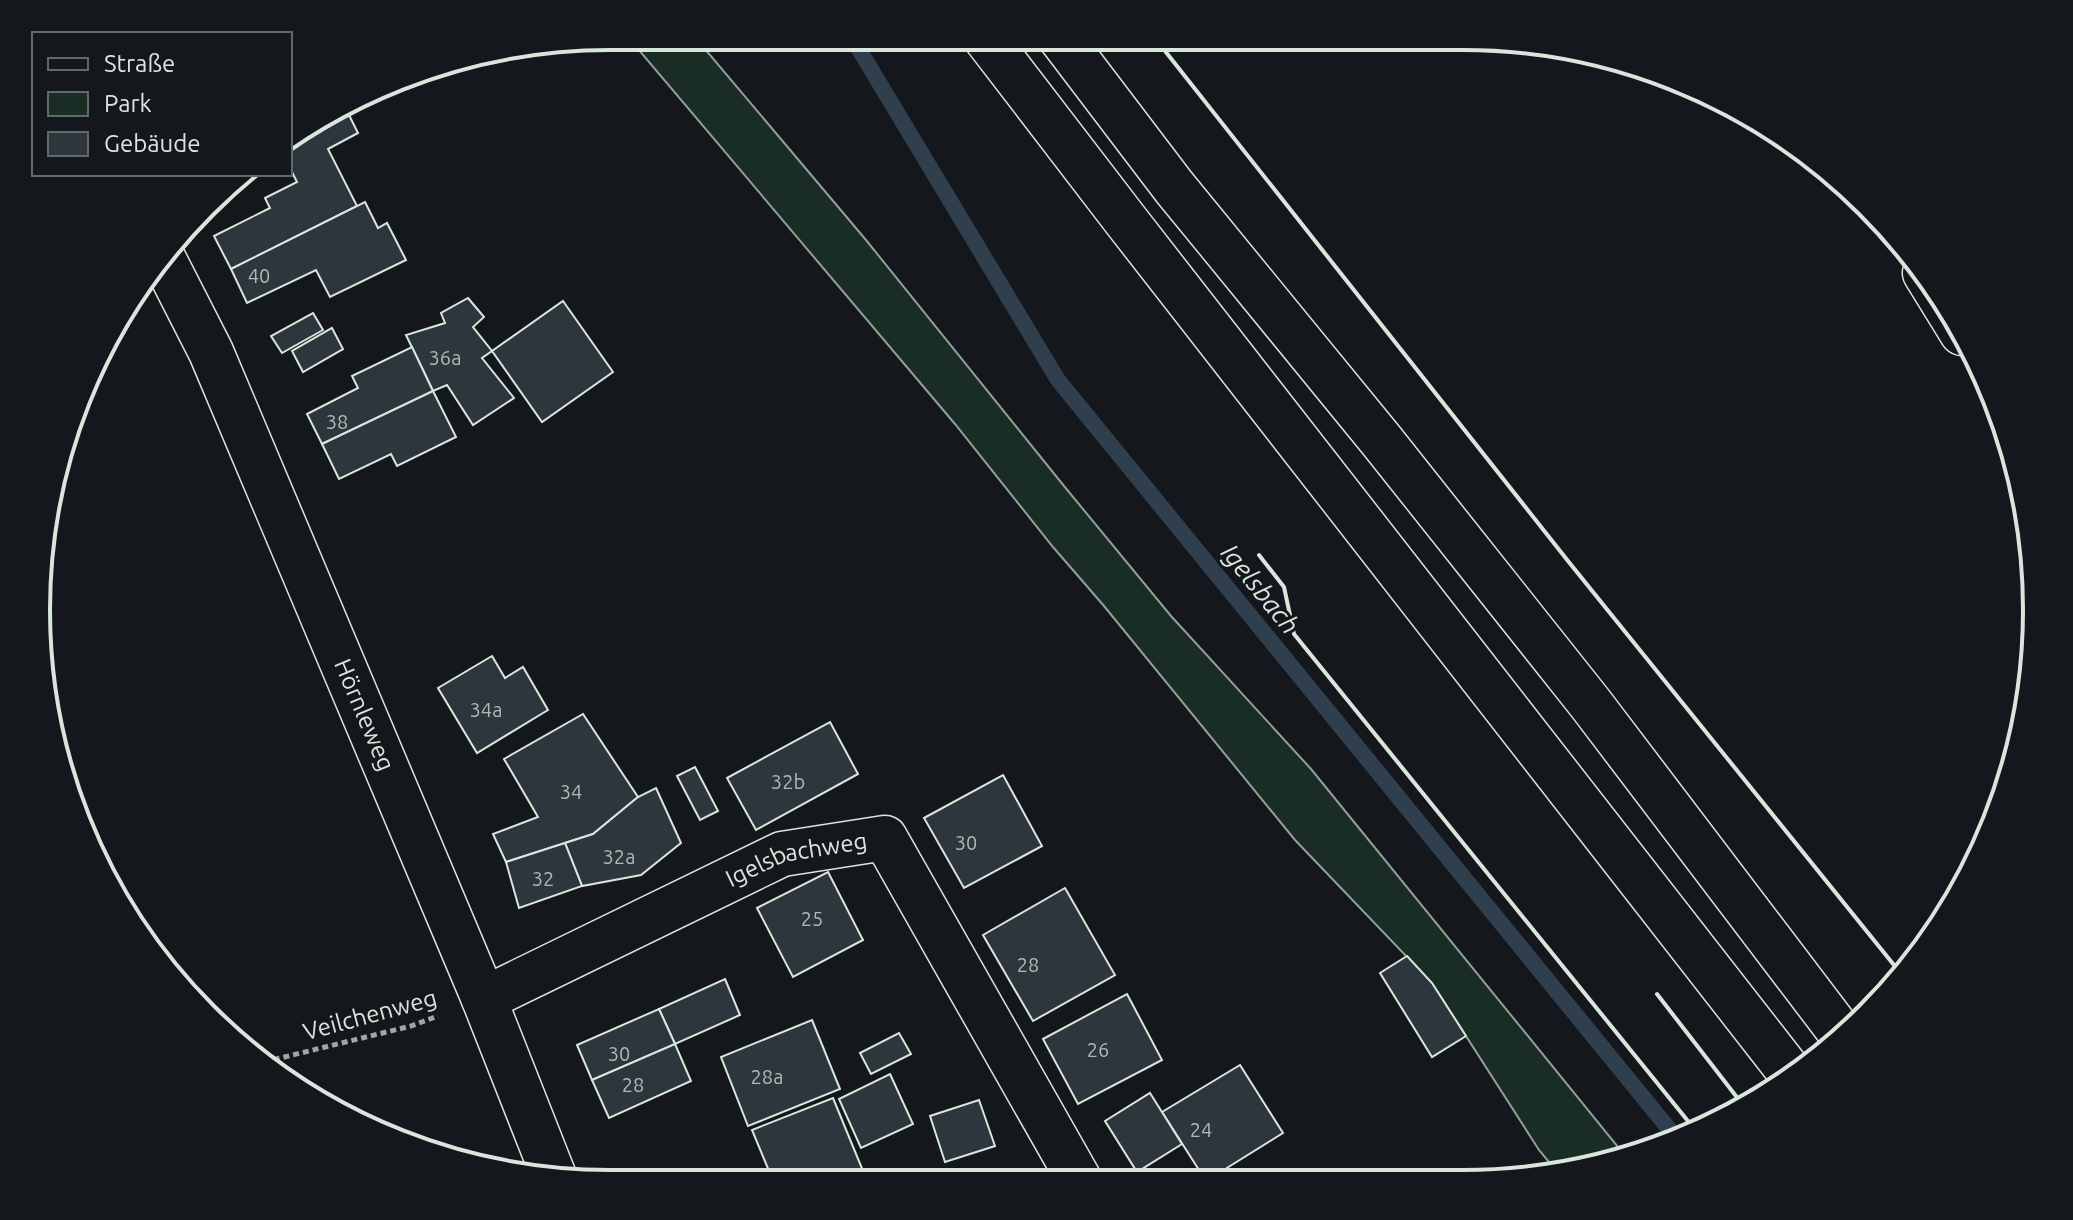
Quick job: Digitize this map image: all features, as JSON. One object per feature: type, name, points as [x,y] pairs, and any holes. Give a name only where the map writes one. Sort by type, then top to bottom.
[{"type":"main road","points":[[995,50],[1786,1067]]},
{"type":"main road","points":[[1070,50],[1174,187],[1590,703],[1836,1027]]},
{"type":"main road","name":"Hörnleweg","points":[[168,267],[211,352],[484,999],[550,1166]]},
{"type":"main road","name":"Igelsbachweg","points":[[484,999],[782,854],[885,838],[1074,1170]]},
{"type":"path","name":"Veilchenweg","points":[[276,1059],[411,1026],[484,999]]},
{"type":"green space","points":[[639,50],[706,50],[866,240],[1171,616],[1311,769],[1619,1148],[1549,1163],[1432,983],[1295,840],[955,424]]},
{"type":"building","points":[[349,115],[358,133],[328,149],[357,206],[231,269],[214,236],[270,208],[265,198],[297,182],[292,172],[292,149]]},
{"type":"building","points":[[365,202],[378,228],[387,223],[406,260],[330,297],[316,270],[247,303],[231,269]]},
{"type":"building","points":[[468,298],[484,317],[473,327],[492,351],[482,358],[514,398],[473,425],[447,385],[433,391],[406,335],[445,323],[441,313]]},
{"type":"building","points":[[563,301],[613,372],[542,422],[492,351]]},
{"type":"building","points":[[313,313],[323,330],[282,353],[271,336]]},
{"type":"building","points":[[332,328],[343,349],[303,372],[292,351]]},
{"type":"building","points":[[412,347],[433,391],[322,444],[307,414],[358,388],[352,376]]},
{"type":"building","points":[[433,391],[456,437],[397,466],[391,454],[339,479],[322,444]]},
{"type":"building","points":[[492,656],[505,678],[523,667],[548,710],[477,753],[438,688]]},
{"type":"building","points":[[583,714],[638,797],[593,834],[506,862],[493,834],[538,817],[504,759]]},
{"type":"building","points":[[830,722],[858,774],[756,830],[727,778]]},
{"type":"building","points":[[695,767],[718,811],[700,820],[677,776]]},
{"type":"building","points":[[1003,775],[1042,846],[964,888],[924,818]]},
{"type":"building","points":[[656,788],[681,843],[641,875],[582,886],[565,843],[593,834],[638,797]]},
{"type":"building","points":[[565,843],[582,886],[519,908],[506,862]]},
{"type":"building","points":[[828,872],[863,940],[793,977],[757,908]]},
{"type":"building","points":[[1065,888],[1115,975],[1033,1021],[983,935]]},
{"type":"building","points":[[1407,956],[1432,983],[1466,1036],[1432,1057],[1380,973]]},
{"type":"building","points":[[725,979],[740,1015],[675,1044],[659,1009]]},
{"type":"building","points":[[1127,994],[1162,1060],[1078,1104],[1043,1039]]},
{"type":"building","points":[[659,1009],[675,1044],[592,1080],[577,1045]]},
{"type":"building","points":[[812,1020],[840,1089],[748,1126],[721,1057]]},
{"type":"building","points":[[899,1033],[911,1054],[871,1074],[860,1053]]},
{"type":"building","points":[[675,1044],[691,1081],[609,1118],[592,1080]]},
{"type":"building","points":[[1240,1065],[1283,1133],[1224,1170],[1199,1170],[1162,1112]]},
{"type":"building","points":[[890,1074],[913,1124],[861,1148],[839,1099]]},
{"type":"building","points":[[1150,1093],[1182,1144],[1136,1170],[1105,1121]]},
{"type":"building","points":[[833,1098],[863,1170],[769,1170],[752,1130]]},
{"type":"building","points":[[979,1100],[995,1146],[945,1162],[930,1116]]},
{"type":"waterway","name":"Igelsbach","points":[[859,50],[1058,380],[1670,1130]]},
{"type":"wall","points":[[1164,50],[1568,561],[1895,966]]},
{"type":"wall","points":[[1259,555],[1284,587],[1294,634],[1689,1122]]},
{"type":"wall","points":[[1657,994],[1737,1098]]}]
